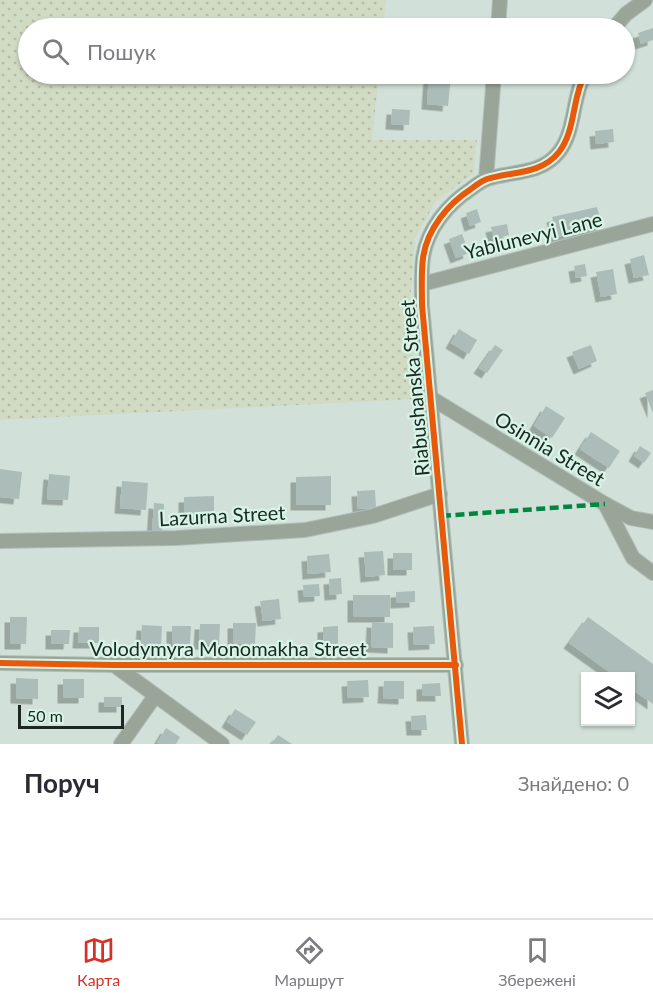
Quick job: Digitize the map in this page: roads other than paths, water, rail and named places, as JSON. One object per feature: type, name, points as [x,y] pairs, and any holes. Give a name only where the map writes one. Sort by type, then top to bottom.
[{"type":"street","points":[[499,18],[501,0]]},
{"type":"street","points":[[623,18],[645,0]]},
{"type":"street","points":[[486,179],[493,84]]},
{"type":"street","name":"Riabushanska Street","points":[[462,744],[422,305],[423,257],[436,222],[456,198],[486,179],[523,173],[545,164],[559,152],[571,124],[579,84]]},
{"type":"street","name":"Yablunevyi Lane","points":[[422,284],[653,224]]},
{"type":"street","name":"Osinnia Street","points":[[431,398],[605,504],[631,518],[653,522]]},
{"type":"street","name":"Lazurna Street","points":[[0,541],[176,538],[305,530],[373,516],[440,495]]},
{"type":"street","points":[[605,504],[633,558],[653,573]]},
{"type":"street","name":"Volodymyra Monomakha Street","points":[[0,663],[456,665]]},
{"type":"street","points":[[114,665],[222,744]]},
{"type":"street","points":[[121,744],[155,696]]}]
